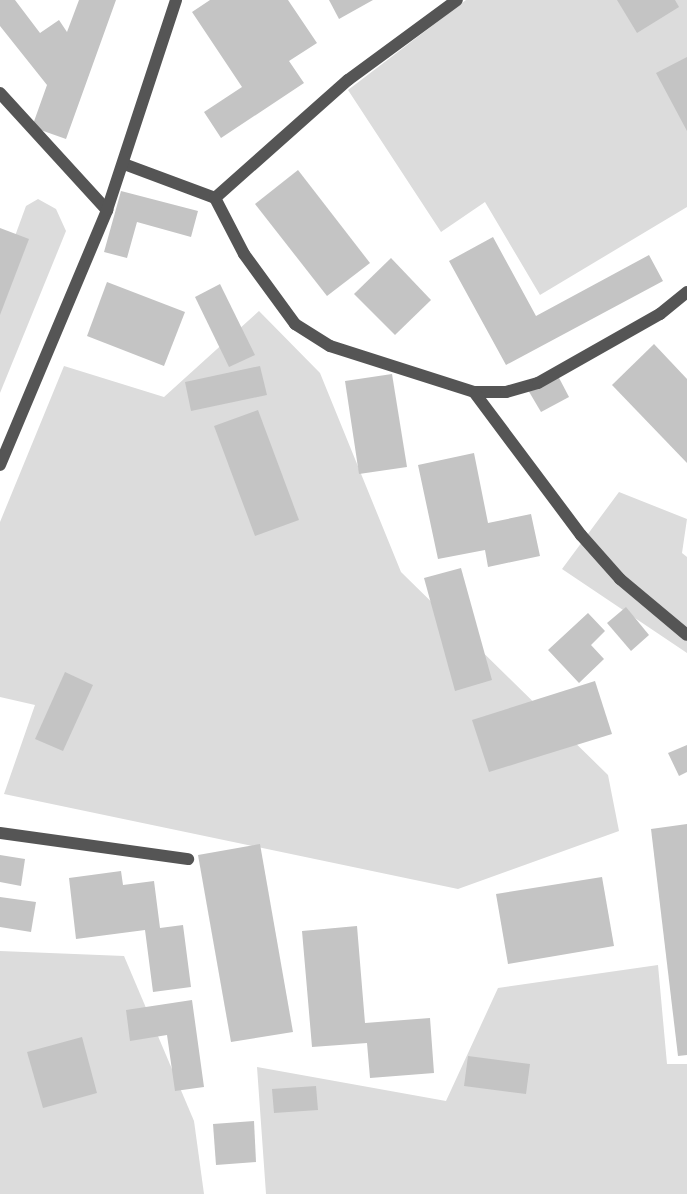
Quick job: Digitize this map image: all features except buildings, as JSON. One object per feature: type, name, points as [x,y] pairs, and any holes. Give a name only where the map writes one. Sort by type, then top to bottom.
[{"type":"lane","points":[[0,465],[124,164],[176,0]]},
{"type":"lane","points":[[215,198],[348,80],[457,0]]},
{"type":"lane","points":[[0,93],[106,210]]},
{"type":"lane","points":[[124,164],[215,198],[244,254],[295,324],[330,346],[474,392],[506,392],[538,383],[660,314],[687,292]]},
{"type":"lane","points":[[474,392],[581,535],[620,579],[687,635]]},
{"type":"lane","points":[[0,833],[188,859]]},
{"type":"shaded area","points":[[466,0],[687,0],[687,207],[540,295],[485,202],[441,232],[348,90]]},
{"type":"shaded area","points":[[38,199],[56,209],[66,231],[0,393],[0,277],[26,206]]},
{"type":"shaded area","points":[[259,311],[320,373],[401,572],[608,775],[619,831],[458,889],[4,794],[35,705],[0,697],[0,522],[64,366],[164,397]]},
{"type":"shaded area","points":[[619,492],[687,519],[682,553],[687,557],[687,653],[562,569]]},
{"type":"shaded area","points":[[0,951],[124,956],[194,1121],[204,1194],[0,1194]]},
{"type":"shaded area","points":[[658,965],[667,1064],[687,1064],[687,1194],[266,1194],[257,1067],[446,1101],[498,988]]}]
